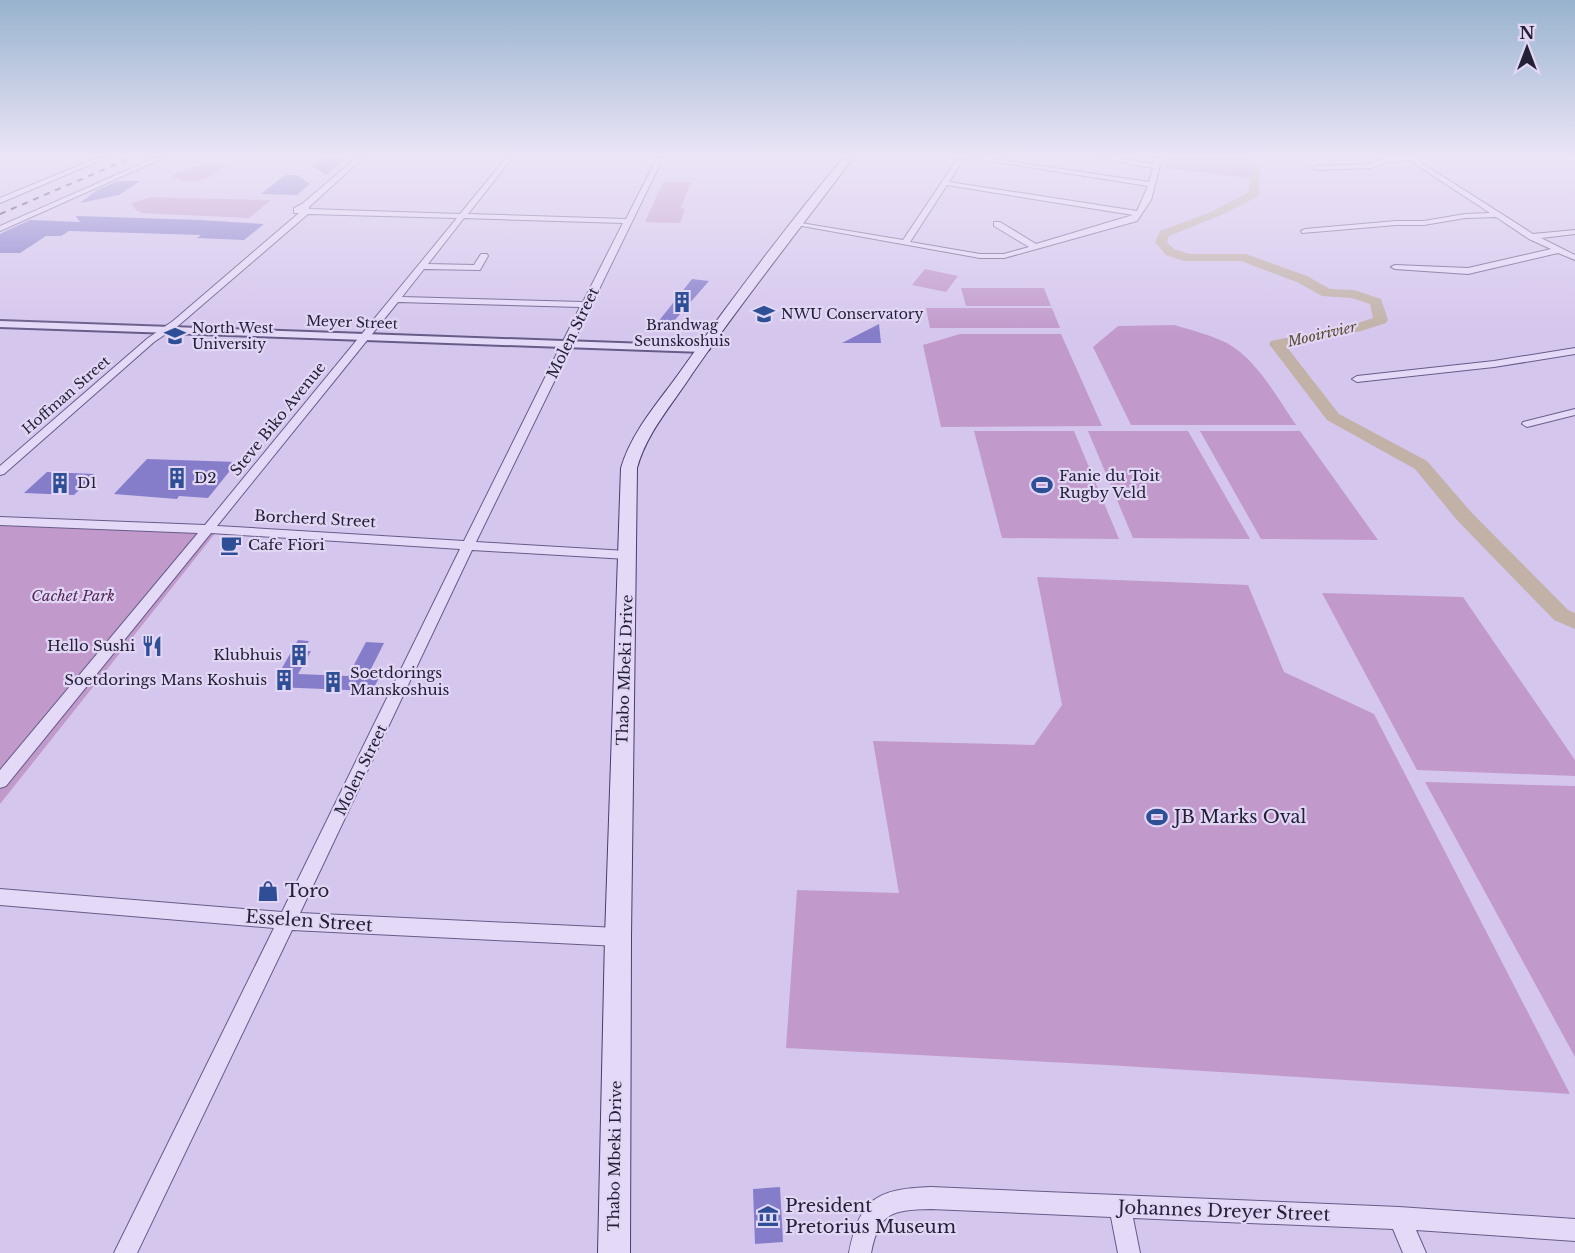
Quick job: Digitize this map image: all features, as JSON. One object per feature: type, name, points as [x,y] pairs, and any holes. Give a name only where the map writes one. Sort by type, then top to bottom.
[{"type":"main road","name":"Thabo Mbeki Drive","points":[[614,1253],[618,937],[629,468],[632,455],[645,432],[801,216]]},
{"type":"street","points":[[0,230],[30,216]]},
{"type":"street","name":"Hoffman Street","points":[[0,472],[151,340],[286,216]]},
{"type":"street","name":"Hoffman Street","points":[[163,329],[296,216]]},
{"type":"street","name":"Steve Biko Avenue","points":[[0,781],[461,216]]},
{"type":"street","points":[[477,216],[628,221]]},
{"type":"street","name":"Molen Street","points":[[125,1253],[630,216]]},
{"type":"street","points":[[906,242],[923,216]]},
{"type":"street","points":[[795,224],[986,256],[1004,256],[1123,223],[1137,216]]},
{"type":"street","points":[[1305,231],[1396,223],[1424,223],[1462,216]]},
{"type":"street","points":[[1499,216],[1532,237],[1575,258]]},
{"type":"street","points":[[997,224],[1035,247]]},
{"type":"street","points":[[1532,237],[1575,232]]},
{"type":"street","points":[[1395,267],[1468,271],[1558,250]]},
{"type":"street","points":[[421,266],[477,267],[484,256]]},
{"type":"street","points":[[394,299],[587,305]]},
{"type":"street","name":"Meyer Street","points":[[0,324],[703,350]]},
{"type":"street","points":[[1358,379],[1494,364],[1575,351]]},
{"type":"street","points":[[1527,424],[1575,412]]},
{"type":"street","name":"Borcherd Street","points":[[0,521],[470,544],[627,555]]},
{"type":"street","name":"Esselen Street","points":[[0,897],[288,921],[618,937]]},
{"type":"street","name":"Johannes Dreyer Street","points":[[860,1253],[867,1224],[876,1209],[894,1201],[931,1198],[1399,1218],[1575,1230]]},
{"type":"street","points":[[1120,1207],[1129,1253]]},
{"type":"street","points":[[1399,1218],[1415,1253]]},
{"type":"green space","points":[[216,216],[251,216],[249,218]]},
{"type":"green space","points":[[647,216],[682,216],[680,223],[645,222]]},
{"type":"green space","points":[[925,269],[958,276],[946,292],[912,285]]},
{"type":"green space","points":[[961,288],[1044,288],[1051,306],[966,306]]},
{"type":"green space","points":[[926,308],[1052,308],[1060,328],[930,328]]},
{"type":"green space","points":[[1174,325],[1227,343],[1238,350],[1266,380],[1296,425],[1131,425],[1093,347],[1118,326]]},
{"type":"green space","points":[[960,334],[1061,334],[1102,426],[941,427],[923,345]]},
{"type":"green space","name":"Fanie du Toit Rugby Veld","points":[[974,431],[1074,431],[1119,539],[1002,538]]},
{"type":"green space","points":[[1088,431],[1188,431],[1250,539],[1133,538]]},
{"type":"green space","points":[[1200,431],[1300,431],[1378,540],[1261,539]]},
{"type":"green space","name":"Cachet Park","points":[[0,520],[217,531],[0,804]]},
{"type":"green space","name":"JB Marks Oval","points":[[1037,577],[1248,585],[1284,672],[1374,714],[1570,1094],[1107,1065],[786,1048],[797,890],[899,893],[873,741],[1034,745],[1062,705]]},
{"type":"green space","points":[[1322,593],[1463,597],[1575,760],[1575,776],[1417,770]]},
{"type":"green space","points":[[1425,782],[1575,786],[1575,1057]]},
{"type":"building","points":[[76,216],[264,224],[244,240],[197,238],[201,235],[69,231],[61,236],[46,236],[20,253],[0,253],[0,234],[30,220],[80,222]]},
{"type":"building","name":"Brandwag Seunskoshuis","points":[[692,279],[709,281],[667,329],[654,327]]},
{"type":"building","points":[[879,324],[881,343],[842,343]]},
{"type":"building","name":"D2","points":[[147,459],[237,462],[208,498],[179,496],[177,499],[114,494]]},
{"type":"building","name":"D1","points":[[47,472],[95,474],[74,495],[24,493]]},
{"type":"building","points":[[298,640],[309,641],[303,651],[311,651],[298,674],[348,676],[366,642],[384,643],[367,677],[379,678],[372,691],[275,687],[286,668],[282,668]]},
{"type":"building","name":"President Pretorius Museum","points":[[780,1187],[783,1242],[755,1244],[753,1189]]},
{"type":"waterway","name":"Mooirivier","points":[[1209,216],[1164,234],[1161,242],[1170,252],[1188,258],[1242,257],[1302,279],[1327,293],[1354,294],[1376,302],[1381,320],[1361,327],[1276,344],[1333,417],[1421,465],[1464,516],[1561,615],[1575,621]]},
{"type":"place","name":"Brandwag Seunskoshuis","points":[[682,302]]},
{"type":"place","name":"NWU Conservatory","points":[[764,314]]},
{"type":"place","name":"North West University","points":[[175,336]]},
{"type":"place","name":"D2","points":[[177,478]]},
{"type":"place","name":"D1","points":[[60,483]]},
{"type":"place","name":"Fanie du Toit Rugby Veld","points":[[1042,485]]},
{"type":"place","name":"Cafe Fiori","points":[[231,545]]},
{"type":"place","name":"Hello Sushi","points":[[152,646]]},
{"type":"place","name":"Klubhuis","points":[[299,655]]},
{"type":"place","name":"Soetdorings Mans Koshuis","points":[[284,680]]},
{"type":"place","name":"Soetdorings Manskoshuis","points":[[333,682]]},
{"type":"place","name":"JB Marks Oval","points":[[1157,817]]},
{"type":"place","name":"Toro","points":[[268,891]]},
{"type":"place","name":"President Pretorius Museum","points":[[768,1216]]}]
